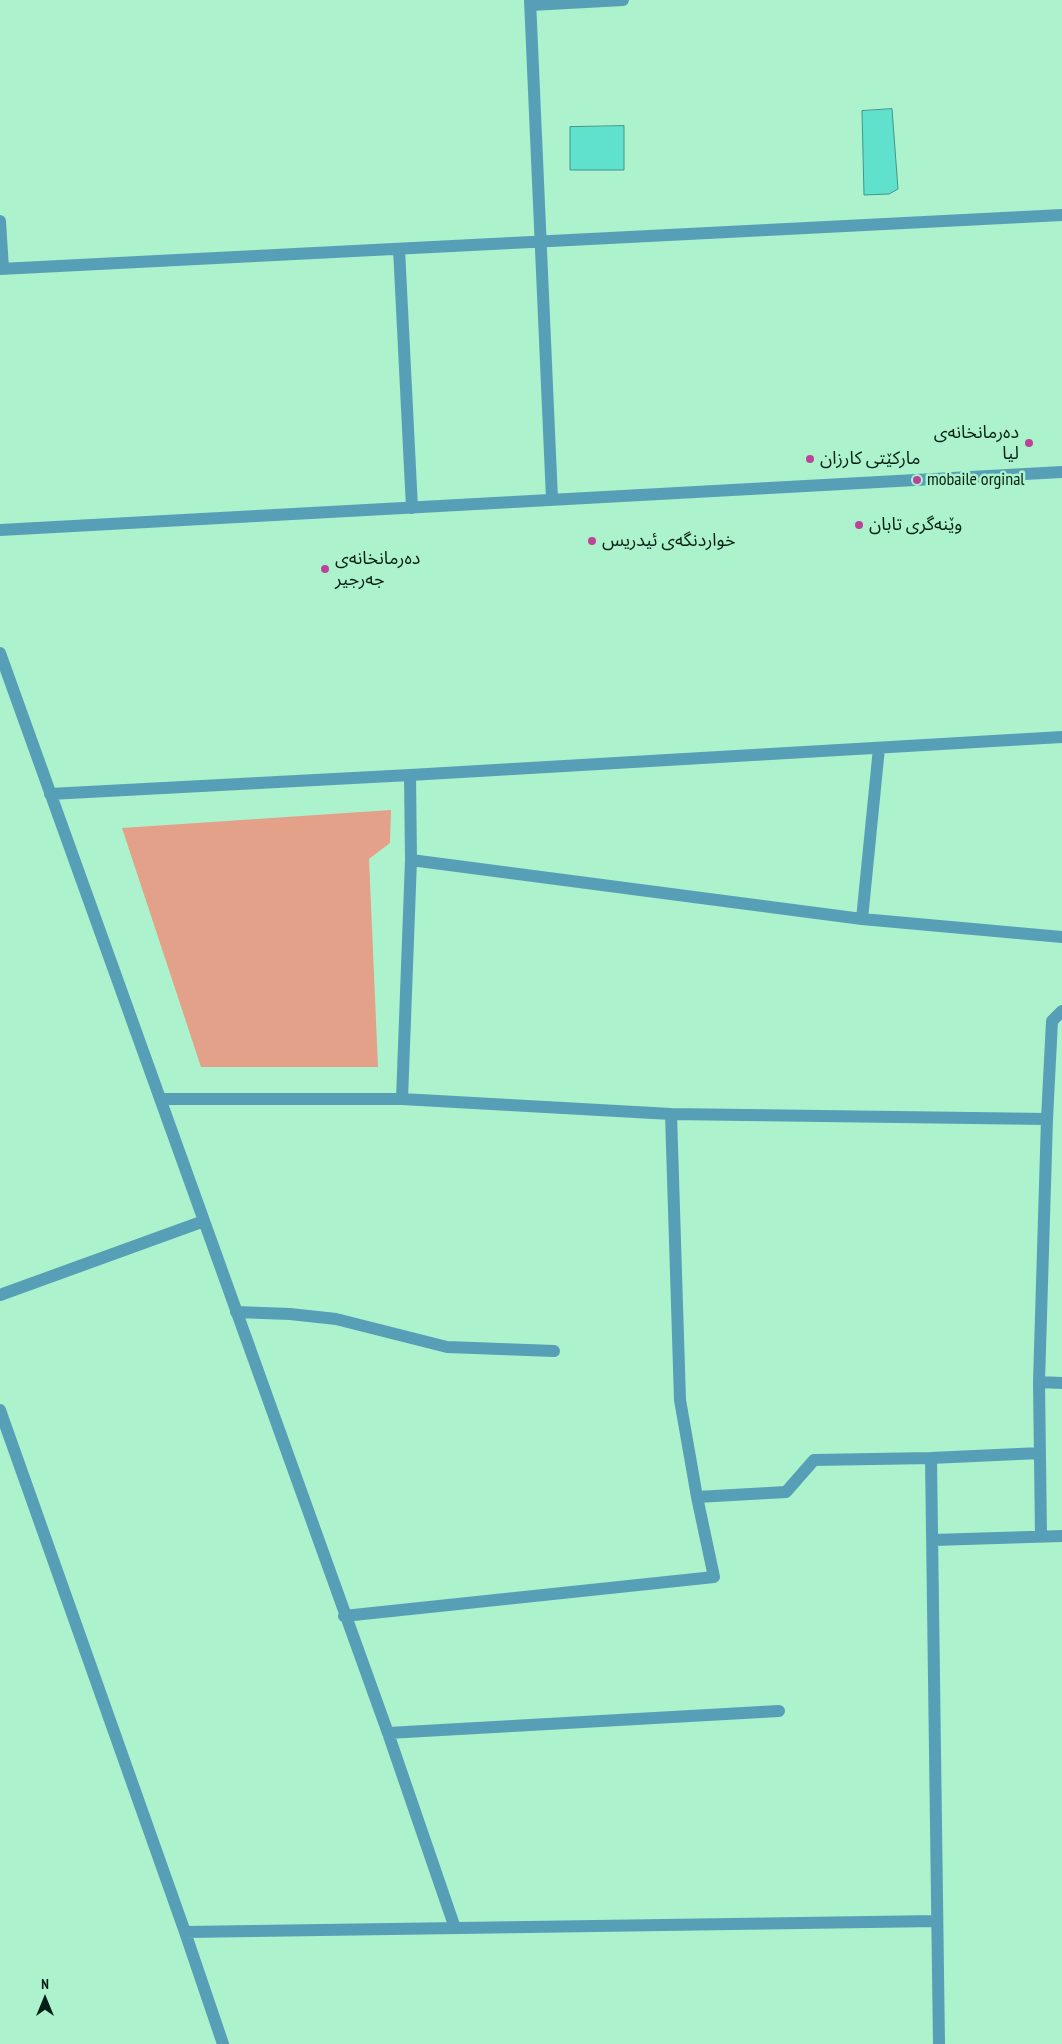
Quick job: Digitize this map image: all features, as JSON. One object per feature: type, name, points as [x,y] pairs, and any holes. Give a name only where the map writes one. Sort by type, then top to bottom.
[{"type":"street","points":[[552,499],[530,3],[623,0]]},
{"type":"street","points":[[0,221],[1,269],[1062,215]]},
{"type":"street","points":[[399,249],[412,508]]},
{"type":"street","points":[[0,530],[1062,472]]},
{"type":"street","points":[[0,653],[344,1616],[388,1732],[455,1928]]},
{"type":"street","points":[[50,794],[1062,737]]},
{"type":"street","points":[[862,919],[879,748]]},
{"type":"street","points":[[402,1099],[411,860],[410,775]]},
{"type":"street","points":[[411,860],[862,919],[1062,937]]},
{"type":"street","points":[[1041,1536],[1039,1382],[1046,1119],[1052,1021],[1062,1010]]},
{"type":"street","points":[[160,1099],[402,1099],[671,1114],[1046,1119]]},
{"type":"street","points":[[344,1616],[714,1576],[697,1497],[680,1400],[671,1114]]},
{"type":"street","points":[[0,1294],[204,1221]]},
{"type":"street","points":[[236,1312],[290,1314],[336,1319],[447,1346],[554,1351]]},
{"type":"street","points":[[1039,1382],[1062,1383]]},
{"type":"street","points":[[0,1410],[223,2044]]},
{"type":"street","points":[[697,1497],[786,1492],[814,1460],[1040,1454]]},
{"type":"street","points":[[932,1458],[939,2044]]},
{"type":"street","points":[[933,1540],[1062,1536]]},
{"type":"street","points":[[388,1732],[779,1711]]},
{"type":"street","points":[[185,1932],[937,1921]]},
{"type":"shaded area","points":[[391,810],[390,843],[369,859],[378,1067],[201,1067],[122,828]]},
{"type":"building","points":[[892,109],[898,189],[889,194],[864,195],[862,111]]},
{"type":"building","points":[[624,126],[624,170],[570,170],[570,127]]},
{"type":"place","name":"دەرمانخانەی لیا","points":[[1029,443]]},
{"type":"place","name":"مارکێتی کارزان","points":[[810,459]]},
{"type":"place","name":"mobaile orginal","points":[[917,480]]},
{"type":"place","name":"وێنەگری تابان","points":[[859,525]]},
{"type":"place","name":"خواردنگەی ئیدریس","points":[[592,541]]},
{"type":"place","name":"دەرمانخانەی جەرجیر","points":[[325,569]]}]
